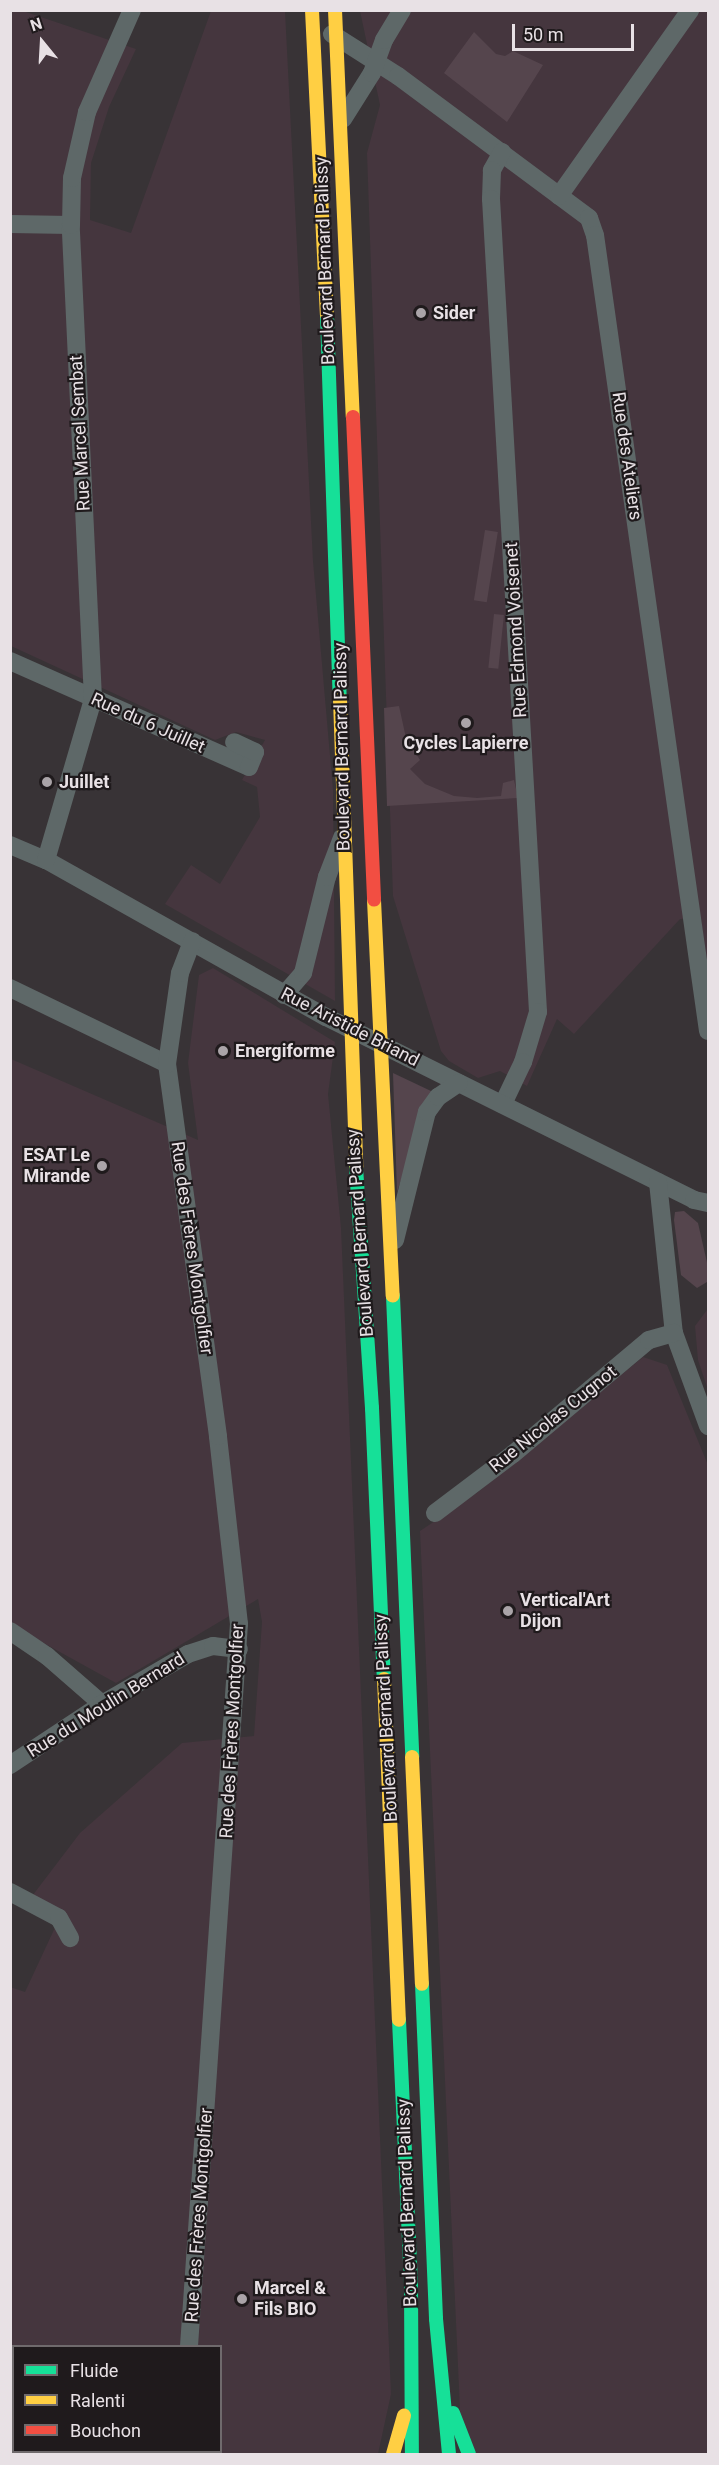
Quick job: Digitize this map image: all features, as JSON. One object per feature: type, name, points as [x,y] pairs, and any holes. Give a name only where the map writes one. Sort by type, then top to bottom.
[{"type":"main road","name":"Boulevard Bernard Palissy","points":[[335,12],[342,120],[366,754],[382,1045],[388,1261],[442,2381],[449,2454]]},
{"type":"main road","name":"Boulevard Bernard Palissy","points":[[313,17],[334,489],[350,1029],[372,1420],[411,2274],[412,2454]]},
{"type":"main road","points":[[442,2381],[469,2454]]},
{"type":"main road","points":[[393,2454],[410,2395]]},
{"type":"street","name":"Rue Marcel Sembat","points":[[46,860],[93,699],[71,225],[72,178],[80,136],[96,87],[132,10]]},
{"type":"street","points":[[342,120],[377,61],[384,40],[402,10]]},
{"type":"street","points":[[559,196],[690,10]]},
{"type":"street","name":"Rue des Ateliers","points":[[313,17],[338,38],[377,61],[589,218],[595,235],[708,1030]]},
{"type":"street","name":"Rue Edmond Voisenet","points":[[502,152],[492,170],[491,199],[538,1012],[523,1062],[503,1104]]},
{"type":"street","points":[[10,224],[71,225]]},
{"type":"street","name":"Rue du 6 Juillet","points":[[10,662],[249,767],[255,752],[234,742]]},
{"type":"street","points":[[284,995],[303,973],[327,877],[344,835]]},
{"type":"street","name":"Rue Aristide Briand","points":[[10,845],[46,860],[284,995],[658,1182],[701,1201]]},
{"type":"street","name":"Rue des Frères Montgolfier","points":[[189,2345],[239,1649],[238,1599],[220,1448],[167,1064],[180,973],[192,941]]},
{"type":"street","points":[[10,988],[167,1064]]},
{"type":"street","name":"Boulevard Bernard Palissy","points":[[388,1261],[427,1112],[438,1097],[459,1083]]},
{"type":"street","points":[[658,1182],[674,1333],[708,1426]]},
{"type":"street","name":"Rue Nicolas Cugnot","points":[[435,1513],[513,1454],[649,1340],[674,1333]]},
{"type":"street","points":[[10,1631],[47,1656],[102,1704]]},
{"type":"street","name":"Rue du Moulin Bernard","points":[[11,1763],[102,1704],[194,1652],[213,1646],[239,1649]]},
{"type":"street","points":[[10,1892],[59,1918],[70,1938]]},
{"type":"shaded area","points":[[11,11],[23,11],[136,49],[109,107],[91,163],[90,220],[131,233],[211,11],[285,11],[313,561],[333,790],[335,1001],[165,904],[191,865],[220,884],[260,817],[257,787],[242,780],[265,740],[236,732],[215,740],[11,646]]},
{"type":"shaded area","points":[[360,11],[708,11],[708,977],[701,918],[680,919],[574,1034],[557,1019],[527,1086],[500,1071],[478,1078],[449,1061],[441,1051],[393,896],[367,153],[380,105]]},
{"type":"shaded area","points":[[474,32],[496,54],[505,56],[513,51],[543,65],[507,122],[444,73]]},
{"type":"shaded area","points":[[485,530],[498,532],[487,602],[474,600]]},
{"type":"shaded area","points":[[494,614],[504,615],[498,669],[488,668]]},
{"type":"shaded area","points":[[399,706],[406,738],[420,760],[410,769],[425,784],[454,796],[477,798],[501,796],[503,783],[514,780],[518,798],[387,806],[384,708]]},
{"type":"shaded area","points":[[213,968],[335,1042],[328,1094],[341,1228],[391,2394],[378,2454],[11,2454],[10,1987],[25,1992],[58,1921],[26,1904],[80,1833],[182,1743],[254,1736],[262,1622],[258,1599],[116,1683],[11,1625],[11,1059],[198,1140],[188,1063],[199,975]]},
{"type":"shaded area","points":[[393,1073],[431,1091],[397,1192]]},
{"type":"shaded area","points":[[684,1211],[698,1223],[708,1267],[707,1282],[697,1288],[681,1275],[674,1220],[675,1212]]},
{"type":"shaded area","points":[[707,1310],[708,1390],[698,1360],[695,1326]]},
{"type":"shaded area","points":[[643,1357],[667,1365],[708,1465],[708,2454],[462,2454],[420,1531],[478,1492]]},
{"type":"traffic: fast","points":[[327,315],[340,699]]},
{"type":"traffic: fast","points":[[356,1167],[372,1408],[384,1679]]},
{"type":"traffic: fast","points":[[393,1296],[412,1757]]},
{"type":"traffic: fast","points":[[422,1984],[436,2319],[449,2454]]},
{"type":"traffic: fast","points":[[399,2020],[411,2286],[412,2454]]},
{"type":"traffic: fast","points":[[453,2413],[469,2454]]},
{"type":"traffic: slow","points":[[312,10],[327,315]]},
{"type":"traffic: slow","points":[[335,10],[353,417]]},
{"type":"traffic: slow","points":[[340,699],[356,1167]]},
{"type":"traffic: slow","points":[[374,900],[393,1296]]},
{"type":"traffic: slow","points":[[384,1679],[399,2020]]},
{"type":"traffic: slow","points":[[412,1757],[422,1984]]},
{"type":"traffic: slow","points":[[393,2454],[404,2416]]},
{"type":"traffic: jam","points":[[353,417],[374,900]]},
{"type":"place","name":"Sider","points":[[421,313]]},
{"type":"place","name":"Cycles Lapierre","points":[[466,723]]},
{"type":"place","name":"Juillet","points":[[47,782]]},
{"type":"place","name":"Energiforme","points":[[223,1051]]},
{"type":"place","name":"ESAT Le Mirande","points":[[102,1166]]},
{"type":"place","name":"Vertical'Art Dijon","points":[[508,1611]]},
{"type":"place","name":"Marcel & Fils BIO","points":[[242,2299]]}]
